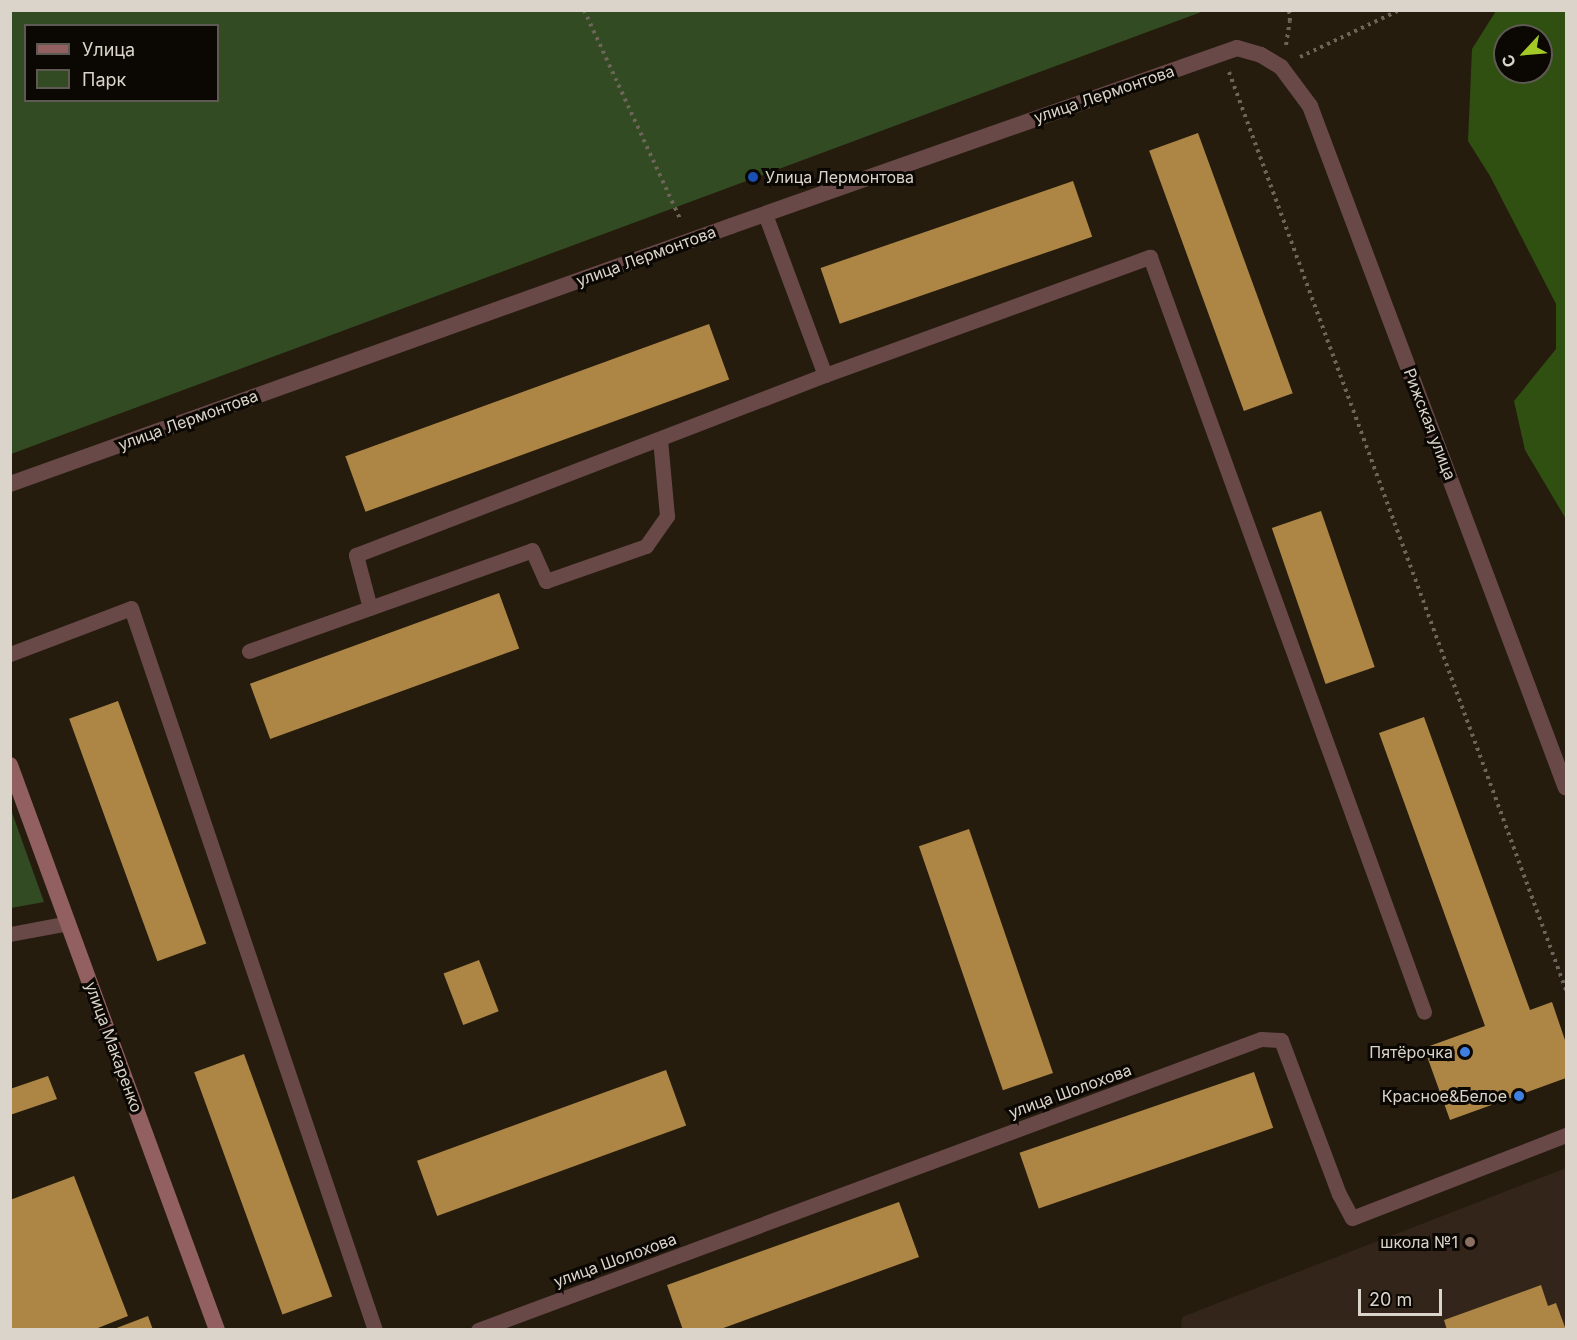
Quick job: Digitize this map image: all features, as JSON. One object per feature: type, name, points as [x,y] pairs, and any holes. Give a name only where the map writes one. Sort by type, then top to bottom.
[{"type":"main road","name":"улица Макаренко","points":[[10,765],[217,1329]]},
{"type":"street","name":"улица Лермонтова","points":[[10,484],[690,240],[1222,53],[1238,48],[1261,56],[1281,67]]},
{"type":"street","name":"Рижская улица","points":[[1281,67],[1310,106],[1566,788]]},
{"type":"lane","points":[[765,214],[825,375]]},
{"type":"lane","points":[[370,608],[356,555],[825,375],[1150,257],[1424,1012]]},
{"type":"lane","points":[[249,651],[532,550],[546,581],[645,546],[667,516],[660,439]]},
{"type":"lane","points":[[10,654],[131,608],[375,1329]]},
{"type":"lane","points":[[10,934],[68,922]]},
{"type":"lane","name":"улица Шолохова","points":[[478,1329],[1261,1039],[1281,1040],[1339,1194],[1352,1218],[1566,1135]]},
{"type":"path","points":[[584,10],[690,240]]},
{"type":"path","points":[[1281,67],[1290,21],[1289,10]]},
{"type":"path","points":[[1281,67],[1400,10]]},
{"type":"path","points":[[1222,53],[1566,990]]},
{"type":"shaded area","name":"школа №1","points":[[1566,1168],[1566,1329],[1181,1330],[1182,1317]]},
{"type":"green space","points":[[11,10],[1204,11],[11,454]]},
{"type":"green space","points":[[1496,11],[1566,11],[1566,519],[1525,450],[1514,401],[1556,349],[1556,304],[1490,176],[1468,141],[1472,49]]},
{"type":"green space","points":[[10,807],[44,902],[11,908],[10,908]]},
{"type":"building","points":[[1198,133],[1293,393],[1244,411],[1149,151]]},
{"type":"building","points":[[1073,181],[1092,237],[840,324],[821,268]]},
{"type":"building","points":[[709,324],[729,379],[366,512],[345,456]]},
{"type":"building","points":[[1321,511],[1375,667],[1326,684],[1272,528]]},
{"type":"building","points":[[499,593],[519,648],[270,739],[250,684]]},
{"type":"building","points":[[118,701],[206,943],[157,961],[69,719]]},
{"type":"building","points":[[1424,717],[1530,1010],[1552,1002],[1566,1043],[1566,1078],[1450,1120],[1424,1048],[1485,1026],[1379,733]]},
{"type":"building","points":[[969,829],[1053,1073],[1003,1090],[919,846]]},
{"type":"building","points":[[479,960],[499,1011],[463,1025],[444,974]]},
{"type":"building","points":[[244,1054],[332,1296],[282,1315],[194,1072]]},
{"type":"building","points":[[666,1070],[686,1125],[437,1216],[417,1161]]},
{"type":"building","points":[[1254,1072],[1273,1128],[1039,1209],[1020,1153]]},
{"type":"building","points":[[48,1076],[57,1099],[10,1115],[10,1089]]},
{"type":"building","points":[[74,1176],[128,1316],[93,1330],[10,1330],[10,1200]]},
{"type":"building","points":[[899,1202],[919,1257],[718,1330],[683,1330],[667,1285]]},
{"type":"building","points":[[1541,1285],[1548,1306],[1556,1303],[1566,1330],[1447,1330],[1444,1320]]},
{"type":"building","points":[[148,1316],[153,1330],[114,1330],[114,1329]]},
{"type":"place","name":"Улица Лермонтова","points":[[753,177]]},
{"type":"place","name":"Пятёрочка","points":[[1465,1052]]},
{"type":"place","name":"Красное&Белое","points":[[1519,1096]]},
{"type":"place","name":"школа №1","points":[[1470,1242]]}]
